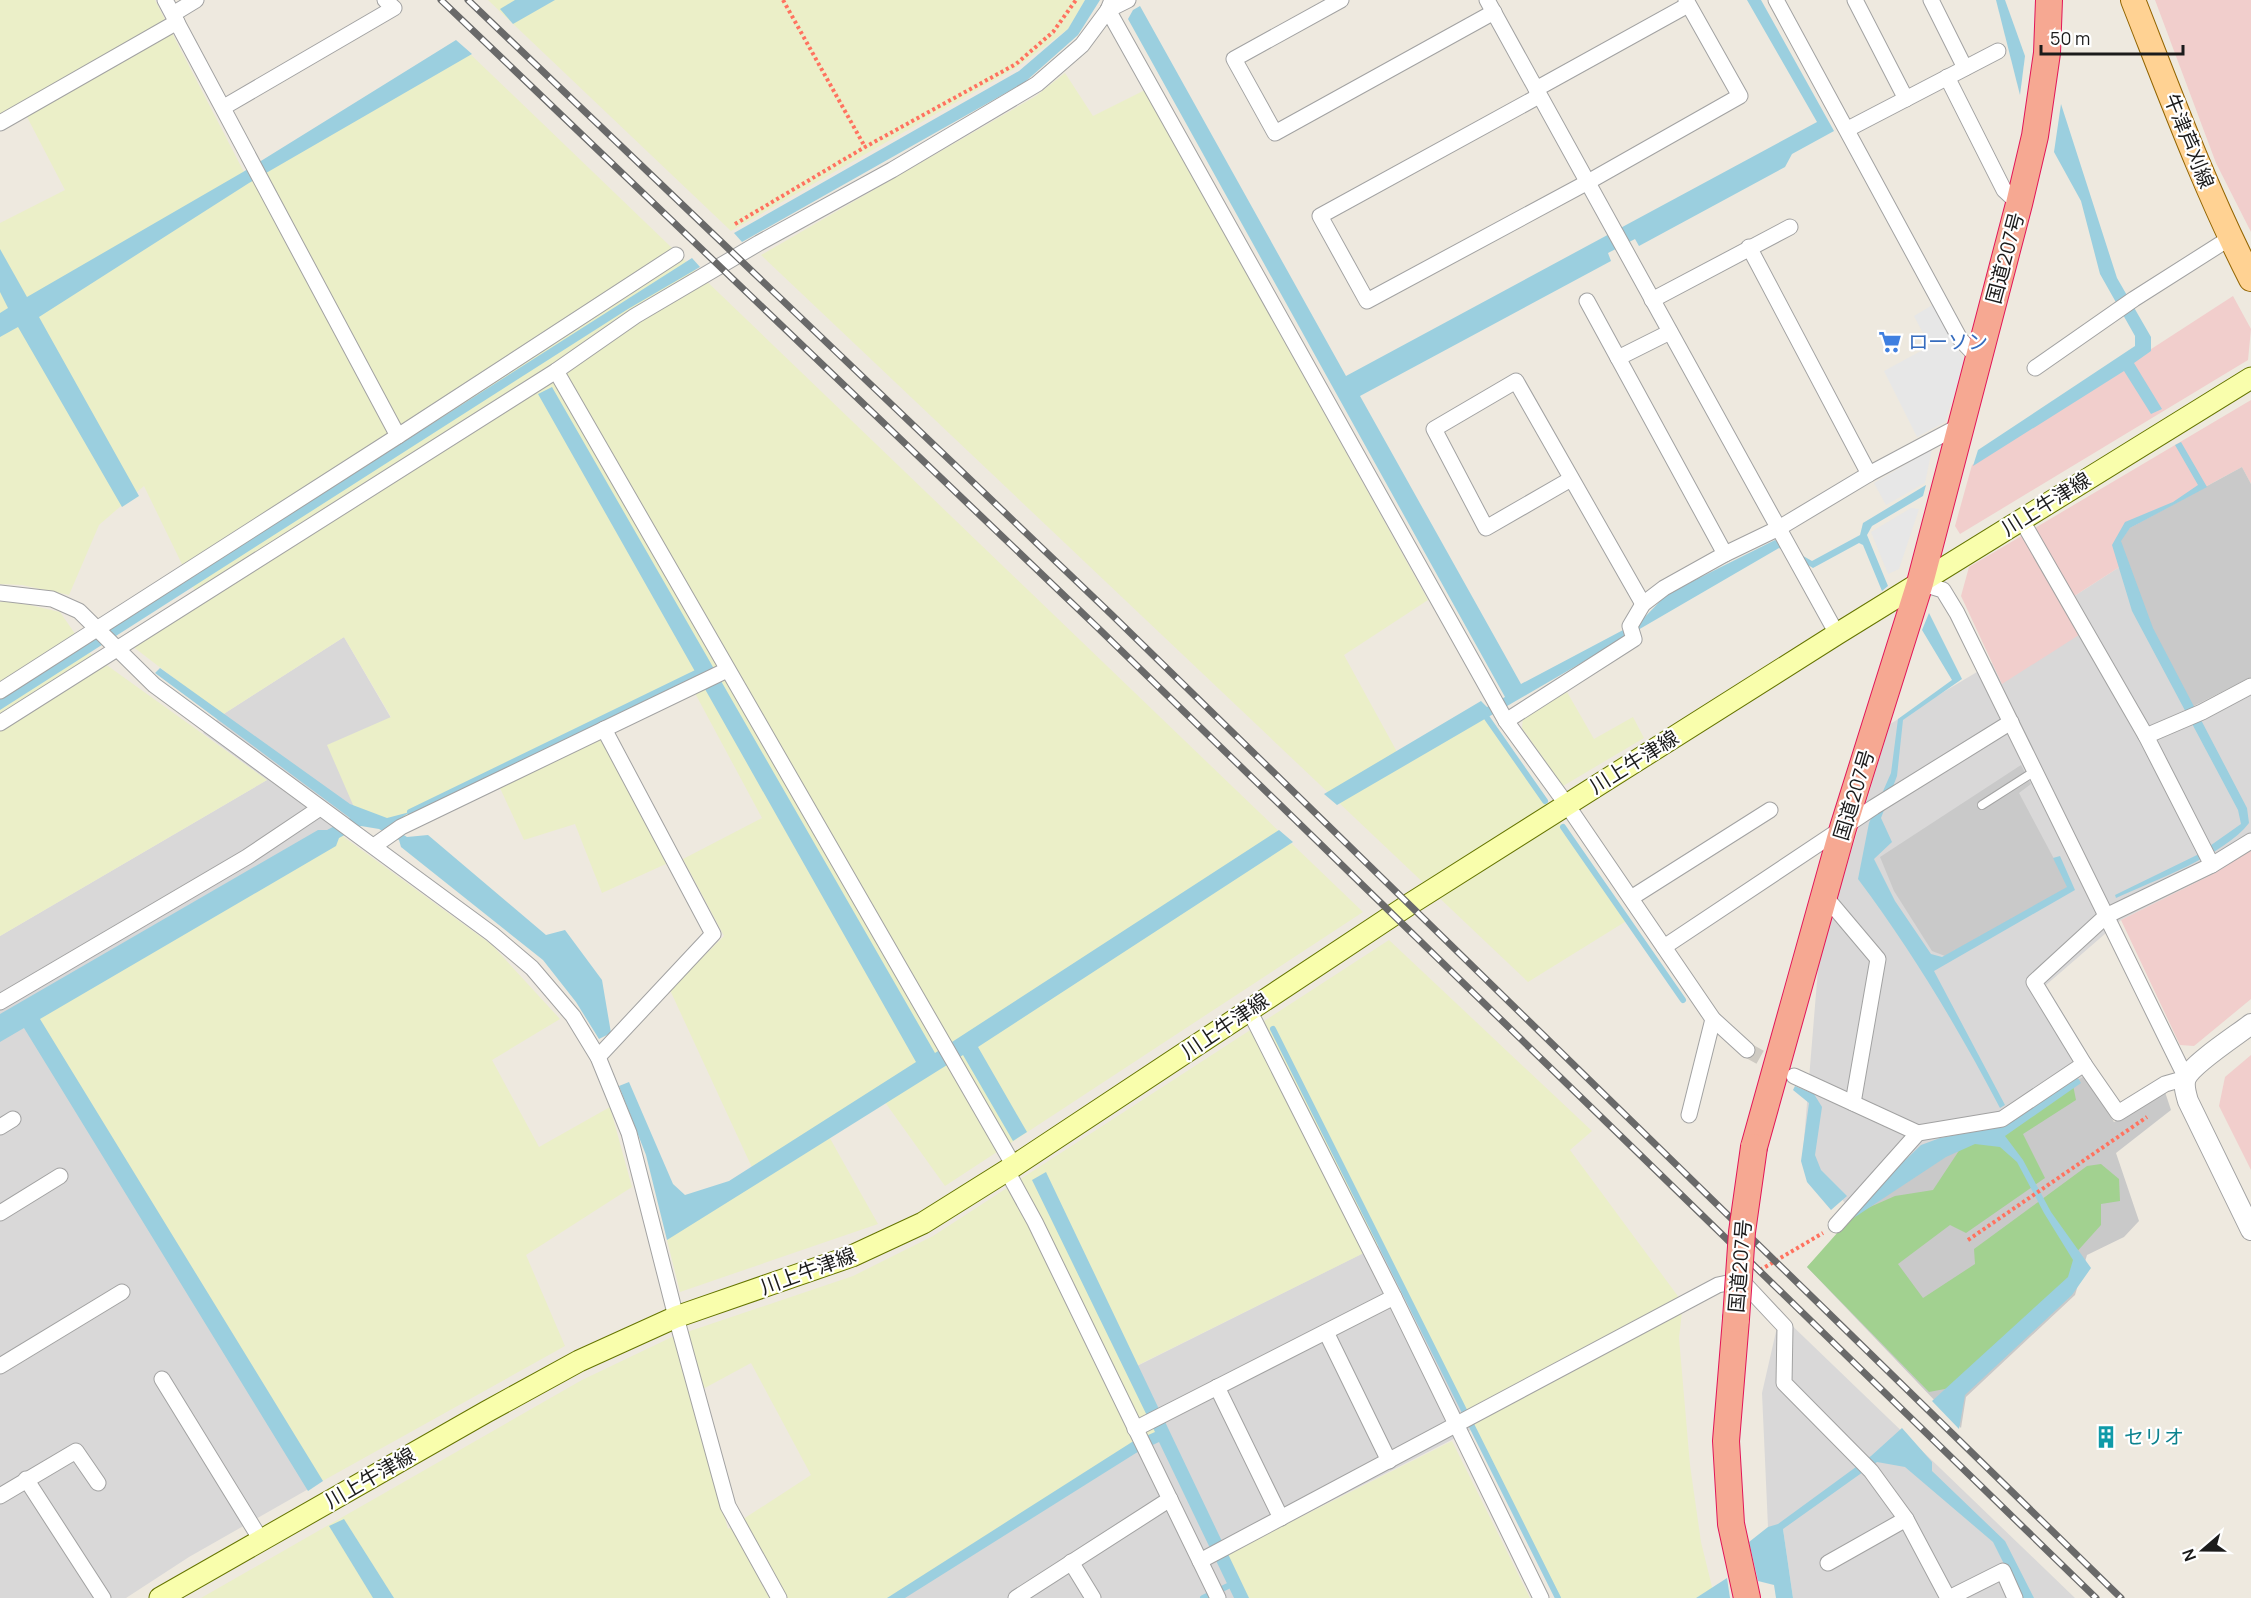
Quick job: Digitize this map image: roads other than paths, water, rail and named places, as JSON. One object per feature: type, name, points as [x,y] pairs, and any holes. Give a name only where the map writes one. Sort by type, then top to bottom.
[{"type":"highway","name":"国道207号","points":[[1746,1598],[1731,1524],[1726,1441],[1742,1232],[1754,1147],[1843,828],[1920,583],[2019,204],[2035,136],[2043,84],[2049,0]]},
{"type":"main road","name":"牛津芦刈線","points":[[2133,0],[2200,170],[2251,279]]},
{"type":"main road","name":"川上牛津線","points":[[160,1598],[579,1361],[676,1317],[852,1256],[923,1223],[1410,904],[1837,634],[2251,378]]},
{"type":"street","points":[[165,0],[398,436]]},
{"type":"street","points":[[0,123],[175,18],[196,0]]},
{"type":"street","points":[[224,107],[394,8],[385,0]]},
{"type":"street","points":[[0,723],[556,371],[634,316],[759,243],[892,170],[1037,84],[1082,45],[1109,5],[1128,0]]},
{"type":"street","points":[[1341,0],[1234,59],[1275,133],[1490,6],[1837,634]]},
{"type":"street","points":[[1854,0],[1906,99]]},
{"type":"street","points":[[1931,0],[1965,68]]},
{"type":"street","points":[[1778,1],[1960,339],[1978,358]]},
{"type":"street","points":[[1687,2],[1740,96],[1588,182],[1367,301],[1320,216],[1538,92],[1687,2]]},
{"type":"street","points":[[1109,5],[1506,720],[1713,1019],[1747,1050]]},
{"type":"street","points":[[1848,129],[1998,51]]},
{"type":"street","points":[[1947,77],[2004,190],[2019,204]]},
{"type":"street","points":[[1652,300],[1790,227]]},
{"type":"street","points":[[2035,368],[2116,311],[2230,237]]},
{"type":"street","points":[[1749,247],[1869,474]]},
{"type":"street","points":[[0,690],[676,255]]},
{"type":"street","points":[[1587,301],[1725,554]]},
{"type":"street","points":[[1618,358],[1670,332]]},
{"type":"street","points":[[556,371],[957,1066],[1010,1168],[1216,1594]]},
{"type":"street","points":[[1571,479],[1486,528],[1434,429],[1516,381],[1643,604]]},
{"type":"street","points":[[1506,720],[1634,639],[1630,626],[1643,604],[1664,588],[1725,554],[1779,528],[1869,474],[1961,425]]},
{"type":"street","points":[[2021,519],[2146,736],[2211,865]]},
{"type":"street","points":[[1920,583],[1943,590],[1957,613],[2175,1060],[2186,1078],[2185,1090],[2188,1101],[2251,1230]]},
{"type":"street","points":[[0,593],[52,599],[79,611],[154,685],[320,808],[358,834],[380,842],[532,968],[573,1016],[598,1057],[629,1133],[676,1317],[729,1506],[779,1598]]},
{"type":"street","points":[[380,842],[401,827],[727,669]]},
{"type":"street","points":[[2146,736],[2202,712],[2251,686]]},
{"type":"street","points":[[1664,947],[1874,807],[2011,722]]},
{"type":"street","points":[[598,1057],[713,934],[604,729]]},
{"type":"street","points":[[0,1002],[247,857],[320,808]]},
{"type":"street","points":[[1630,898],[1770,810]]},
{"type":"street","points":[[2251,841],[2211,865],[2106,916],[2034,982],[2084,1064],[2118,1113],[2165,1084],[2186,1078],[2196,1066],[2251,1024]]},
{"type":"street","points":[[1824,895],[1878,959],[1853,1103]]},
{"type":"street","points":[[1249,1010],[1394,1297],[1541,1598]]},
{"type":"street","points":[[1689,1116],[1713,1019]]},
{"type":"street","points":[[1794,1076],[1918,1133],[2002,1119],[2084,1064]]},
{"type":"street","points":[[1836,1225],[1918,1133]]},
{"type":"street","points":[[0,1213],[60,1176]]},
{"type":"street","points":[[1200,1561],[1718,1285],[1741,1280],[1785,1327],[1784,1383],[1866,1465],[1906,1519],[1948,1598],[2003,1571],[2015,1598]]},
{"type":"street","points":[[0,1366],[122,1292]]},
{"type":"street","points":[[1136,1429],[1394,1297]]},
{"type":"street","points":[[1326,1332],[1389,1461]]},
{"type":"street","points":[[162,1379],[261,1540]]},
{"type":"street","points":[[1217,1387],[1281,1518]]},
{"type":"street","points":[[0,1496],[76,1451],[98,1483]]},
{"type":"street","points":[[26,1479],[103,1598]]},
{"type":"street","points":[[1024,1596],[1071,1562],[1170,1499]]},
{"type":"street","points":[[1828,1563],[1906,1519]]},
{"type":"street","points":[[1071,1562],[1094,1598]]},
{"type":"lane","points":[[1982,805],[2035,771]]},
{"type":"water","points":[[515,0],[555,0],[513,24],[500,9]]},
{"type":"water","points":[[1085,0],[1100,0],[1078,35],[1025,82],[742,242],[734,233],[1019,71],[1068,29]]},
{"type":"water","points":[[1747,0],[1761,0],[1834,131],[1792,154],[1785,167],[1639,246],[1635,239],[1608,253],[1611,261],[1360,396],[1521,684],[1642,620],[1667,594],[1775,540],[1812,561],[1860,535],[1863,523],[1926,485],[1923,496],[1872,526],[1867,535],[1888,586],[1882,591],[1863,545],[1859,543],[1813,568],[1779,548],[1337,805],[1324,794],[1481,701],[1487,707],[1505,697],[1128,19],[1133,10],[1140,6],[1346,376],[1817,122]]},
{"type":"water","points":[[1996,0],[2005,0],[2025,56],[2020,95]]},
{"type":"water","points":[[456,40],[472,54],[249,183],[39,317],[139,496],[122,507],[18,327],[0,337],[0,313],[8,308],[0,292],[0,249],[27,297],[243,172]]},
{"type":"water","points":[[2061,104],[2117,278],[2151,337],[2151,351],[2134,363],[2162,409],[2151,414],[2124,371],[1973,466],[1978,450],[2135,346],[2135,336],[2100,274],[2081,201],[2054,152]]},
{"type":"water","points":[[692,258],[700,267],[628,309],[0,710],[0,699]]},
{"type":"water","points":[[552,387],[935,1053],[1279,830],[1293,842],[978,1047],[1027,1132],[1013,1141],[963,1055],[667,1240],[646,1155],[619,1086],[629,1082],[673,1184],[685,1195],[729,1181],[916,1062],[538,394]]},
{"type":"water","points":[[2181,442],[2207,487],[2130,528],[2121,541],[2153,628],[2247,808],[2249,823],[2238,835],[2206,856],[2116,898],[2115,895],[2197,855],[2241,824],[2238,810],[2132,611],[2112,545],[2125,522],[2173,502],[2198,485],[2175,445]]},
{"type":"water","points":[[1929,613],[1962,679],[1903,720],[1897,776],[1881,818],[1892,842],[1874,859],[1895,901],[1931,954],[1942,957],[2067,887],[2053,858],[2060,856],[2075,890],[1934,971],[2005,1105],[2000,1108],[1933,990],[1858,879],[1869,823],[1891,773],[1898,719],[1952,680],[1922,630]]},
{"type":"water","points":[[160,668],[350,804],[387,818],[410,812],[389,826],[407,837],[428,835],[546,935],[565,930],[602,980],[611,1033],[599,1039],[576,1002],[543,960],[401,847],[399,840],[379,829],[361,826],[339,838],[336,846],[40,1019],[323,1481],[308,1491],[24,1028],[0,1042],[0,1014],[318,830],[327,830],[350,818],[155,673]]},
{"type":"water","points":[[2078,1078],[2081,1083],[2005,1136],[2023,1160],[2051,1212],[2091,1268],[2072,1295],[1965,1395],[1959,1429],[1932,1401],[2068,1277],[2073,1260],[2044,1213],[2017,1162],[2000,1147],[1975,1144],[1946,1157],[1849,1221],[1844,1219],[1921,1145],[1940,1138],[1987,1129],[2008,1122]]},
{"type":"water","points":[[1795,1086],[1814,1094],[1822,1107],[1815,1155],[1821,1170],[1847,1196],[1831,1210],[1807,1182],[1801,1161],[1809,1103],[1793,1090]]},
{"type":"water","points":[[1046,1172],[1249,1598],[1234,1598],[1159,1442],[1136,1453],[905,1598],[887,1598],[1132,1442],[1155,1432],[1032,1180]]},
{"type":"water","points":[[1902,1428],[1932,1462],[1932,1471],[2005,1541],[2034,1598],[2021,1598],[1993,1542],[1905,1467],[1877,1462],[1783,1529],[1793,1598],[1776,1598],[1774,1585],[1758,1581],[1749,1542],[1768,1527],[1778,1524],[1871,1456]]},
{"type":"water","points":[[344,1519],[394,1598],[373,1598],[329,1526]]},
{"type":"water","points":[[1727,1578],[1730,1598],[1696,1598]]},
{"type":"waterway","points":[[410,812],[696,673]]},
{"type":"waterway","points":[[1487,718],[1545,801]]},
{"type":"waterway","points":[[1563,827],[1683,1000]]},
{"type":"waterway","points":[[1273,1029],[1558,1598]]},
{"type":"waterway","points":[[1203,1598],[1228,1586]]},
{"type":"tunnel","points":[[1747,1050],[1783,1070]]},
{"type":"railway","points":[[441,0],[1098,628],[2096,1598]]},
{"type":"railway","points":[[468,0],[1112,615],[2121,1598]]},
{"type":"place","name":"ローソン","points":[[1890,342]]},
{"type":"place","name":"セリオ","points":[[2106,1437]]}]
